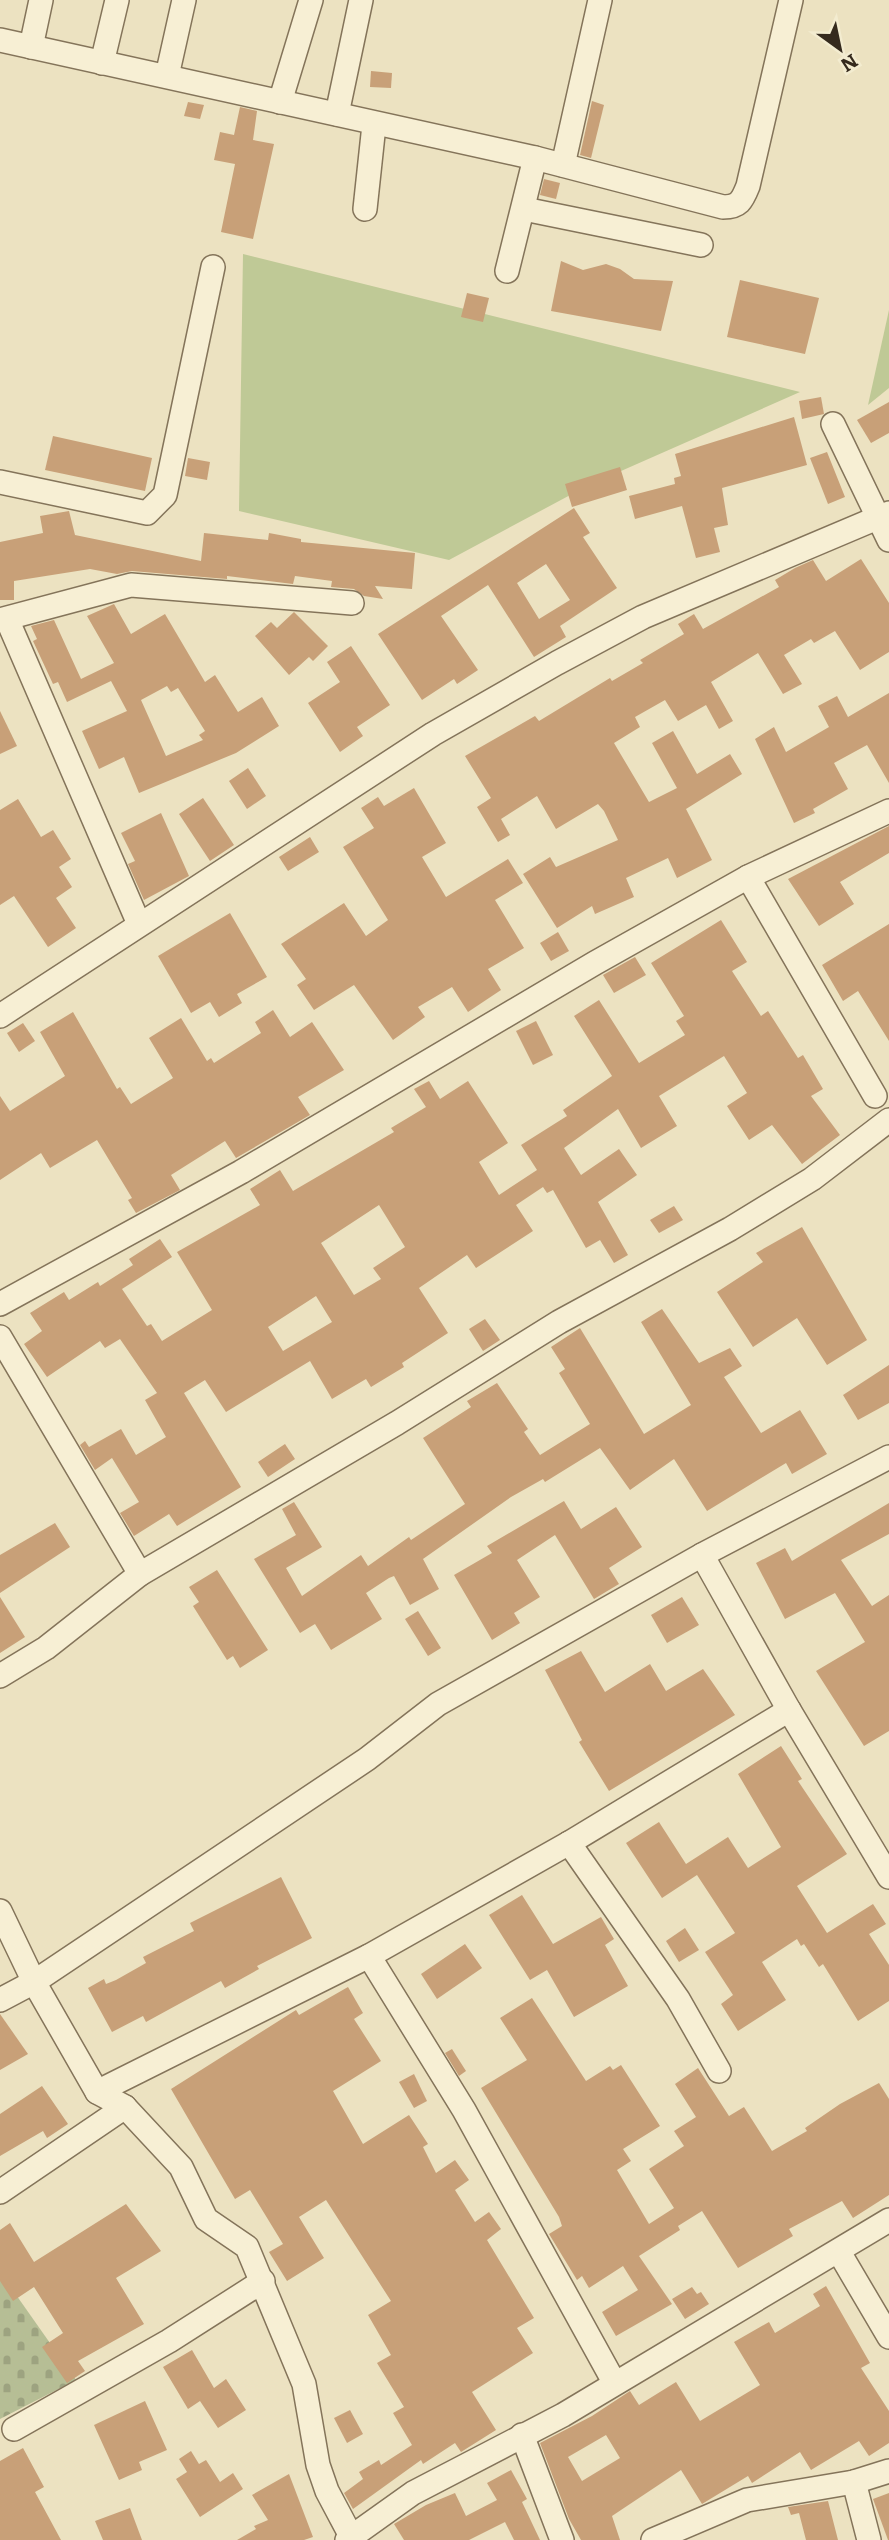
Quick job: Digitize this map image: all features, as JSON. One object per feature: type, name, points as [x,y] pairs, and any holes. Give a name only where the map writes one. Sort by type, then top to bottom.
[{"type":"street","points":[[31,47],[41,0]]},
{"type":"street","points":[[102,62],[117,0]]},
{"type":"street","points":[[167,76],[184,0]]},
{"type":"street","points":[[280,102],[311,0]]},
{"type":"street","points":[[337,114],[361,0]]},
{"type":"street","points":[[563,165],[600,0]]},
{"type":"street","points":[[0,40],[337,114],[374,125],[535,158],[723,207],[734,207],[742,201],[748,186],[791,0]]},
{"type":"street","points":[[365,209],[374,125]]},
{"type":"street","points":[[507,271],[535,158]]},
{"type":"street","points":[[524,209],[701,245]]},
{"type":"street","points":[[0,482],[147,513],[156,507],[165,495],[212,267]]},
{"type":"street","points":[[833,424],[883,516],[889,540]]},
{"type":"street","points":[[0,1016],[433,734],[556,663],[643,617],[883,516]]},
{"type":"street","points":[[139,924],[4,620],[131,585],[352,603]]},
{"type":"street","points":[[0,1304],[241,1172],[596,963],[748,877],[889,811]]},
{"type":"street","points":[[748,877],[876,1096]]},
{"type":"street","points":[[0,1676],[46,1648],[140,1574],[385,1430],[559,1322],[730,1229],[812,1180],[889,1120]]},
{"type":"street","points":[[0,1337],[140,1574]]},
{"type":"street","points":[[0,2000],[34,1982],[367,1759],[438,1704],[702,1555],[889,1457]]},
{"type":"street","points":[[702,1555],[789,1710],[889,1877]]},
{"type":"street","points":[[97,2092],[369,1956],[569,1843],[789,1710]]},
{"type":"street","points":[[569,1843],[678,1999],[719,2071]]},
{"type":"street","points":[[0,1912],[34,1982],[97,2092],[125,2107],[181,2167],[206,2219],[247,2247],[304,2384],[318,2465],[350,2539],[413,2493],[563,2415],[614,2382],[839,2252],[889,2220]]},
{"type":"street","points":[[369,1956],[464,2110],[614,2382]]},
{"type":"street","points":[[0,2192],[125,2107]]},
{"type":"street","points":[[839,2252],[889,2337]]},
{"type":"street","points":[[14,2429],[169,2341],[263,2281]]},
{"type":"street","points":[[522,2435],[562,2540]]},
{"type":"street","points":[[653,2540],[747,2500],[854,2482],[889,2471]]},
{"type":"street","points":[[854,2482],[869,2540]]},
{"type":"green space","points":[[243,254],[800,392],[587,486],[449,560],[239,511]]},
{"type":"green space","points":[[889,310],[889,388],[868,405]]},
{"type":"green space","points":[[0,2272],[76,2380],[0,2419]]},
{"type":"building","points":[[371,71],[392,73],[391,88],[370,87]]},
{"type":"building","points":[[592,101],[604,105],[591,158],[580,155]]},
{"type":"building","points":[[188,102],[204,105],[200,119],[184,116]]},
{"type":"building","points":[[240,107],[257,111],[253,140],[274,144],[253,239],[221,232],[235,164],[214,160],[220,132],[234,135]]},
{"type":"building","points":[[544,179],[560,183],[556,199],[540,195]]},
{"type":"building","points":[[561,261],[583,270],[606,264],[620,269],[634,279],[673,281],[661,331],[551,311]]},
{"type":"building","points":[[740,280],[819,298],[805,354],[727,337]]},
{"type":"building","points":[[467,293],[489,298],[483,322],[461,317]]},
{"type":"building","points":[[821,397],[824,414],[802,419],[799,401]]},
{"type":"building","points":[[889,402],[889,433],[871,443],[857,420]]},
{"type":"building","points":[[794,417],[807,465],[722,488],[728,525],[714,528],[720,552],[696,558],[682,506],[635,519],[629,496],[675,484],[674,478],[681,476],[675,454]]},
{"type":"building","points":[[53,436],[152,458],[145,491],[45,470]]},
{"type":"building","points":[[827,452],[845,497],[828,504],[810,458]]},
{"type":"building","points":[[188,458],[210,462],[207,480],[185,476]]},
{"type":"building","points":[[620,467],[627,490],[572,507],[565,484]]},
{"type":"building","points":[[574,508],[590,533],[583,537],[617,588],[560,626],[566,637],[534,657],[488,585],[441,616],[478,670],[457,684],[454,679],[422,700],[378,634]],"holes":[[[546,564],[570,600],[539,619],[517,583]]]},
{"type":"building","points":[[69,511],[75,535],[201,561],[204,533],[268,540],[269,533],[301,539],[301,542],[415,553],[412,589],[375,586],[383,599],[364,596],[354,589],[331,587],[332,581],[295,576],[293,584],[227,576],[227,579],[132,571],[117,574],[90,569],[14,581],[14,600],[0,600],[0,542],[43,533],[40,516]]},
{"type":"building","points":[[861,559],[889,603],[889,652],[860,670],[835,631],[814,643],[811,639],[784,655],[802,684],[783,694],[758,653],[711,682],[733,721],[719,729],[706,705],[678,721],[665,700],[635,717],[640,727],[614,743],[649,802],[677,788],[652,743],[673,731],[697,774],[730,754],[742,774],[686,809],[712,860],[677,878],[668,858],[626,878],[634,897],[595,914],[592,906],[557,928],[523,874],[550,857],[556,867],[618,840],[604,811],[598,804],[556,829],[537,796],[501,819],[510,835],[498,842],[477,807],[491,798],[465,756],[535,716],[539,721],[610,678],[612,681],[643,663],[640,660],[684,634],[678,624],[694,614],[703,629],[779,587],[775,580],[813,560],[826,581]]},
{"type":"building","points":[[114,604],[131,634],[165,614],[205,682],[215,675],[238,712],[262,697],[279,726],[236,753],[139,793],[124,757],[99,769],[82,731],[127,711],[111,681],[67,702],[58,682],[53,684],[33,641],[37,639],[31,626],[54,620],[81,679],[114,663],[87,616]],"holes":[[[167,686],[171,692],[178,688],[205,731],[199,735],[203,740],[166,756],[141,700]]]},
{"type":"building","points":[[294,612],[328,646],[313,661],[309,657],[289,675],[255,636],[271,622],[277,628]]},
{"type":"building","points":[[351,646],[390,705],[357,727],[363,736],[340,752],[308,703],[340,682],[327,662]]},
{"type":"building","points":[[889,693],[889,783],[867,745],[834,763],[848,789],[813,809],[815,813],[794,823],[755,739],[774,727],[786,752],[829,727],[818,706],[837,696],[848,717]]},
{"type":"building","points":[[0,711],[17,746],[0,754]]},
{"type":"building","points":[[248,768],[266,796],[247,809],[229,781]]},
{"type":"building","points":[[414,788],[446,843],[422,857],[446,897],[508,859],[523,883],[495,900],[524,948],[488,969],[501,990],[468,1012],[452,987],[418,1007],[425,1017],[393,1040],[354,985],[314,1010],[297,985],[306,979],[281,944],[344,903],[366,936],[388,920],[343,847],[374,828],[361,808],[378,797],[384,806]]},
{"type":"building","points":[[203,798],[234,845],[210,861],[179,814]]},
{"type":"building","points":[[18,799],[41,837],[53,830],[71,859],[59,867],[72,887],[56,898],[76,928],[48,947],[14,896],[0,905],[0,810]]},
{"type":"building","points":[[161,813],[189,876],[144,900],[128,864],[135,861],[121,833]]},
{"type":"building","points":[[889,826],[889,853],[840,882],[854,904],[819,926],[788,879]]},
{"type":"building","points":[[310,837],[319,852],[288,871],[279,857]]},
{"type":"building","points":[[230,913],[267,977],[237,994],[242,1003],[219,1017],[210,1002],[191,1013],[158,956]]},
{"type":"building","points":[[721,920],[747,962],[732,971],[761,1016],[768,1011],[798,1058],[803,1055],[823,1089],[811,1096],[840,1135],[802,1164],[772,1125],[749,1140],[727,1106],[747,1093],[724,1056],[659,1096],[677,1126],[641,1148],[618,1109],[564,1148],[581,1175],[619,1149],[637,1175],[598,1202],[628,1255],[614,1263],[600,1240],[586,1248],[553,1190],[547,1193],[543,1187],[516,1205],[533,1231],[476,1268],[467,1255],[419,1288],[448,1333],[402,1363],[404,1367],[371,1387],[366,1379],[332,1399],[310,1361],[226,1412],[205,1380],[184,1393],[241,1487],[177,1526],[169,1514],[134,1536],[120,1513],[139,1502],[112,1458],[95,1470],[80,1445],[85,1441],[89,1447],[121,1429],[136,1455],[166,1437],[145,1400],[157,1393],[120,1339],[105,1348],[100,1341],[47,1377],[24,1344],[42,1331],[30,1313],[64,1292],[69,1300],[98,1282],[100,1286],[133,1265],[129,1259],[160,1239],[172,1257],[122,1289],[147,1326],[151,1324],[162,1341],[212,1310],[177,1252],[260,1205],[250,1189],[280,1170],[293,1191],[394,1132],[391,1128],[426,1107],[414,1089],[429,1081],[440,1099],[468,1081],[508,1143],[479,1162],[499,1195],[537,1170],[521,1145],[567,1116],[563,1110],[612,1076],[574,1016],[599,1000],[639,1063],[685,1035],[676,1021],[684,1016],[651,963]],"holes":[[[379,1205],[405,1247],[373,1268],[381,1279],[354,1295],[321,1243]],[[316,1296],[332,1322],[283,1351],[268,1327]]]},
{"type":"building","points":[[889,924],[889,1041],[858,991],[843,1001],[822,965]]},
{"type":"building","points":[[558,932],[569,951],[551,961],[540,943]]},
{"type":"building","points":[[635,957],[646,975],[614,993],[603,975]]},
{"type":"building","points":[[273,1010],[290,1037],[312,1022],[344,1070],[298,1097],[310,1115],[236,1158],[225,1141],[171,1175],[180,1190],[136,1213],[128,1200],[132,1198],[97,1140],[50,1168],[41,1153],[0,1180],[0,1096],[10,1111],[65,1076],[40,1032],[73,1012],[117,1089],[120,1087],[131,1104],[173,1078],[149,1038],[181,1018],[207,1061],[211,1058],[214,1063],[261,1033],[255,1022]]},
{"type":"building","points":[[536,1021],[553,1055],[533,1065],[516,1031]]},
{"type":"building","points":[[23,1023],[35,1041],[19,1052],[7,1033]]},
{"type":"building","points":[[674,1206],[683,1220],[659,1233],[650,1220]]},
{"type":"building","points":[[802,1227],[867,1340],[827,1365],[797,1318],[753,1347],[717,1292],[763,1262],[756,1253]]},
{"type":"building","points":[[662,1309],[699,1363],[730,1348],[742,1366],[724,1377],[761,1433],[800,1410],[827,1454],[792,1474],[786,1463],[707,1511],[674,1459],[630,1490],[600,1448],[545,1482],[543,1479],[511,1497],[423,1559],[439,1589],[410,1605],[394,1576],[366,1593],[382,1619],[331,1650],[315,1624],[300,1633],[254,1559],[296,1535],[282,1509],[294,1502],[322,1547],[286,1568],[302,1596],[361,1555],[368,1566],[409,1537],[411,1540],[465,1504],[423,1438],[471,1407],[467,1401],[497,1383],[528,1429],[524,1432],[540,1455],[590,1424],[559,1373],[565,1369],[551,1347],[580,1328],[644,1434],[691,1405],[641,1322]]},
{"type":"building","points":[[485,1319],[500,1340],[483,1351],[469,1329]]},
{"type":"building","points":[[889,1365],[889,1403],[858,1420],[843,1395]]},
{"type":"building","points":[[285,1444],[295,1459],[268,1477],[258,1462]]},
{"type":"building","points":[[564,1501],[581,1529],[616,1507],[642,1547],[609,1568],[619,1584],[594,1599],[555,1535],[517,1560],[540,1597],[514,1613],[520,1623],[492,1640],[454,1575],[492,1553],[487,1546]]},
{"type":"building","points":[[889,1503],[889,1534],[841,1560],[872,1606],[889,1595],[889,1731],[864,1746],[816,1671],[865,1642],[835,1593],[785,1619],[756,1563],[785,1548],[792,1561]]},
{"type":"building","points":[[55,1523],[70,1547],[0,1593],[0,1555]]},
{"type":"building","points":[[217,1570],[268,1650],[240,1668],[233,1656],[227,1660],[193,1606],[199,1602],[189,1587]]},
{"type":"building","points":[[0,1597],[25,1637],[0,1653]]},
{"type":"building","points":[[682,1597],[699,1625],[667,1643],[651,1615]]},
{"type":"building","points":[[418,1611],[441,1648],[428,1656],[405,1619]]},
{"type":"building","points":[[581,1651],[605,1692],[650,1664],[666,1691],[703,1669],[735,1715],[609,1791],[579,1742],[582,1740],[545,1670]]},
{"type":"building","points":[[781,1746],[802,1779],[798,1781],[847,1854],[797,1886],[827,1933],[873,1904],[886,1924],[869,1934],[889,1965],[889,2001],[858,2021],[823,1964],[819,1967],[804,1944],[801,1946],[797,1939],[762,1962],[786,2000],[738,2031],[721,2004],[733,1995],[705,1952],[735,1933],[697,1875],[662,1898],[626,1843],[659,1822],[686,1864],[728,1837],[748,1868],[781,1847],[738,1774]]},
{"type":"building","points":[[281,1877],[312,1938],[257,1966],[259,1969],[225,1988],[221,1981],[146,2022],[143,2016],[112,2032],[88,1988],[104,1979],[106,1984],[116,1980],[146,1963],[143,1957],[194,1931],[190,1923]]},
{"type":"building","points":[[522,1895],[553,1944],[601,1917],[614,1939],[605,1945],[628,1986],[574,2017],[547,1970],[530,1980],[489,1915]]},
{"type":"building","points":[[685,1928],[699,1950],[679,1962],[666,1941]]},
{"type":"building","points":[[465,1944],[482,1968],[437,1999],[421,1974]]},
{"type":"building","points":[[348,1987],[363,2013],[354,2019],[381,2061],[333,2091],[363,2144],[409,2115],[428,2144],[423,2147],[436,2173],[455,2160],[469,2180],[455,2190],[475,2222],[489,2212],[501,2229],[487,2240],[534,2318],[517,2328],[533,2353],[472,2392],[496,2430],[461,2452],[455,2443],[423,2464],[421,2460],[353,2509],[344,2493],[363,2479],[359,2472],[379,2460],[381,2465],[412,2445],[393,2413],[404,2407],[377,2363],[391,2355],[368,2315],[391,2301],[326,2200],[299,2217],[324,2258],[287,2281],[269,2252],[283,2244],[250,2190],[235,2199],[171,2089],[296,2010],[299,2015]]},
{"type":"building","points":[[532,1998],[586,2081],[610,2066],[613,2070],[621,2065],[660,2126],[623,2149],[631,2161],[617,2170],[649,2224],[674,2208],[649,2169],[684,2146],[674,2131],[696,2117],[675,2084],[698,2068],[729,2116],[744,2107],[772,2151],[807,2131],[805,2128],[840,2104],[879,2083],[889,2099],[889,2195],[853,2218],[842,2201],[789,2229],[793,2236],[738,2268],[702,2211],[678,2226],[680,2230],[639,2256],[672,2304],[616,2336],[602,2312],[638,2290],[623,2266],[589,2288],[582,2276],[577,2280],[549,2234],[562,2226],[559,2217],[481,2088],[527,2060],[500,2018]]},
{"type":"building","points":[[0,2014],[28,2054],[0,2070]]},
{"type":"building","points":[[452,2049],[466,2071],[459,2076],[445,2053]]},
{"type":"building","points":[[414,2074],[427,2101],[414,2108],[399,2082]]},
{"type":"building","points":[[42,2086],[68,2124],[47,2138],[43,2131],[0,2156],[0,2114]]},
{"type":"building","points":[[126,2204],[161,2251],[116,2278],[144,2324],[78,2361],[85,2371],[67,2383],[42,2347],[63,2333],[34,2287],[13,2301],[0,2281],[0,2230],[10,2223],[34,2262]]},
{"type":"building","points":[[826,2286],[870,2363],[861,2368],[889,2411],[889,2443],[869,2456],[859,2441],[811,2470],[800,2452],[752,2483],[748,2476],[702,2504],[681,2470],[612,2516],[620,2540],[581,2540],[569,2519],[540,2443],[592,2416],[630,2391],[639,2405],[676,2382],[700,2421],[760,2385],[734,2342],[769,2322],[775,2333],[820,2306],[813,2294]],"holes":[[[606,2435],[620,2458],[582,2481],[568,2457]]]},
{"type":"building","points":[[692,2287],[697,2294],[701,2292],[709,2304],[685,2319],[672,2299]]},
{"type":"building","points":[[192,2350],[214,2388],[226,2379],[246,2410],[218,2428],[200,2401],[188,2409],[163,2367]]},
{"type":"building","points":[[145,2401],[167,2450],[139,2462],[142,2470],[119,2480],[94,2425]]},
{"type":"building","points":[[350,2410],[363,2434],[347,2443],[334,2418]]},
{"type":"building","points":[[23,2448],[44,2487],[35,2492],[61,2540],[0,2540],[0,2461]]},
{"type":"building","points":[[191,2451],[199,2464],[206,2460],[220,2482],[233,2473],[243,2489],[200,2517],[176,2479],[187,2472],[179,2459]]},
{"type":"building","points":[[511,2470],[527,2499],[522,2502],[540,2540],[514,2540],[505,2522],[469,2540],[404,2540],[394,2524],[426,2505],[455,2493],[466,2516],[497,2500],[487,2483]]},
{"type":"building","points":[[289,2474],[313,2537],[304,2540],[237,2540],[256,2529],[254,2526],[268,2520],[252,2495]]},
{"type":"building","points":[[889,2493],[889,2540],[888,2540],[873,2499]]},
{"type":"building","points":[[828,2501],[838,2540],[806,2540],[799,2513],[791,2515],[788,2507]]},
{"type":"building","points":[[130,2508],[142,2540],[103,2540],[95,2521]]}]
